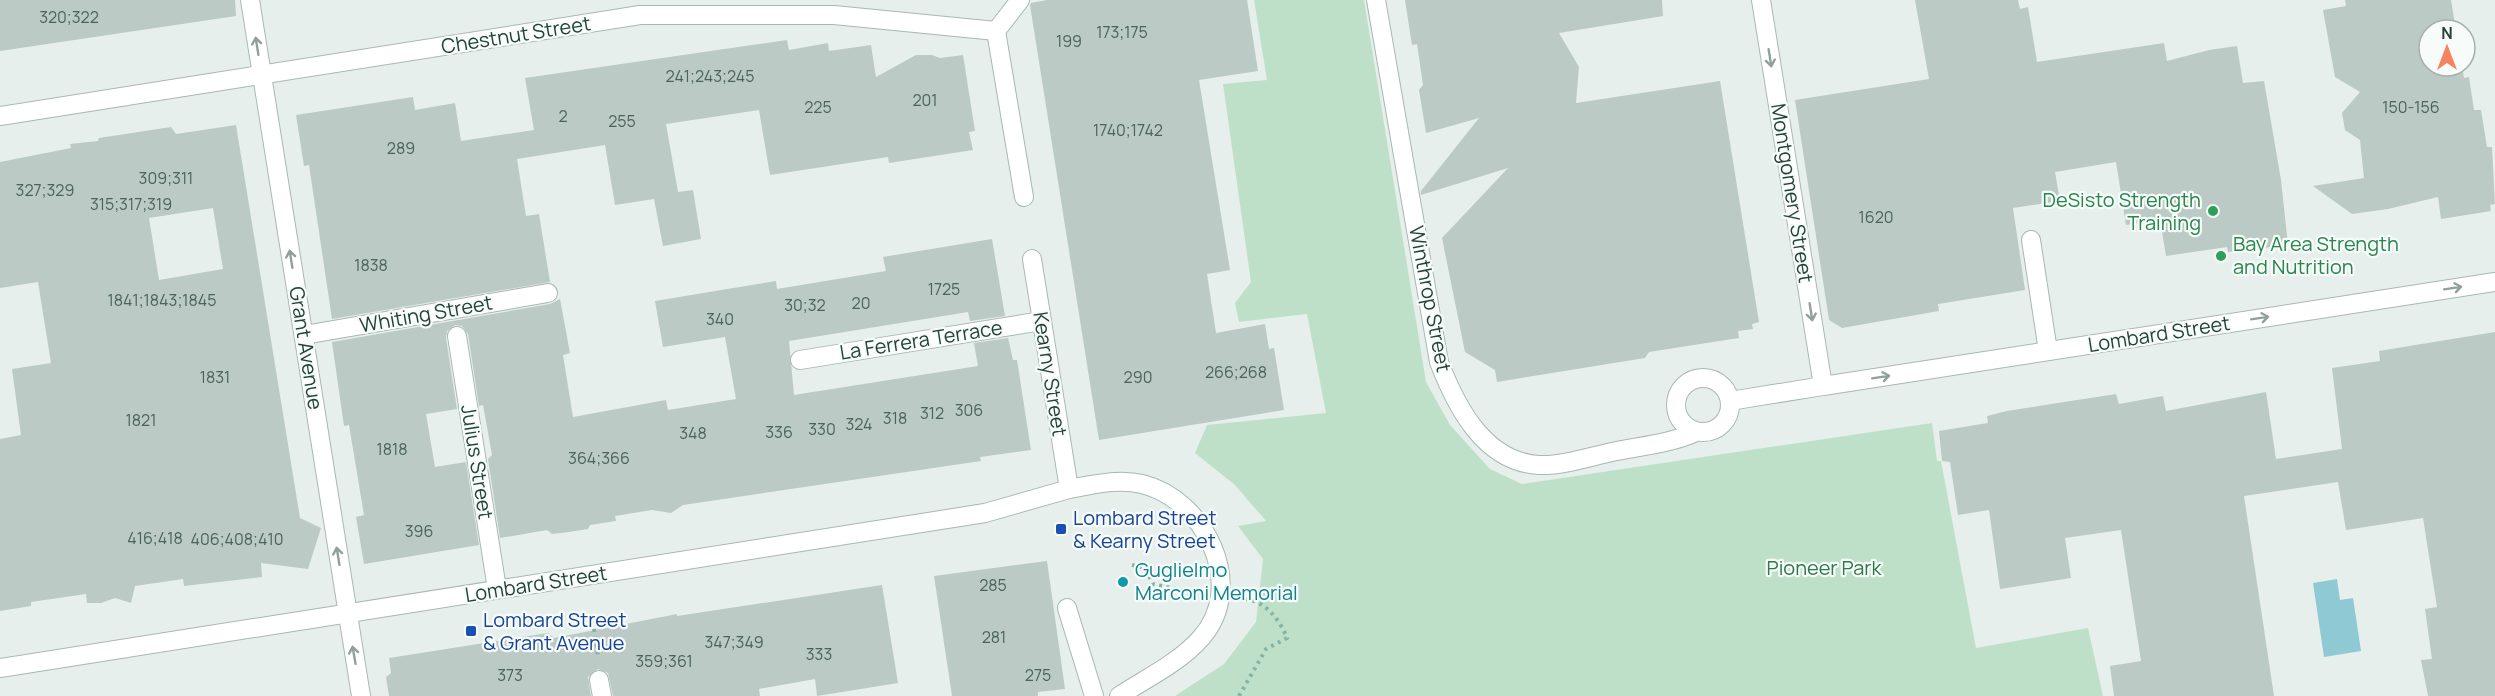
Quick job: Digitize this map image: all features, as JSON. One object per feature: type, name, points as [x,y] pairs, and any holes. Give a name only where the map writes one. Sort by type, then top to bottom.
[{"type":"street","name":"Grant Avenue","points":[[250,0],[361,696]]},
{"type":"street","points":[[1020,0],[996,31],[1024,196]]},
{"type":"street","name":"Winthrop Street","points":[[1376,0],[1439,362],[1451,392],[1469,421],[1498,450],[1513,459],[1539,465],[1672,442],[1696,432]]},
{"type":"street","name":"Montgomery Street","points":[[1761,0],[1823,386]]},
{"type":"street","name":"Chestnut Street","points":[[0,116],[640,15],[834,15],[996,31]]},
{"type":"street","points":[[2031,240],[2048,351]]},
{"type":"street","name":"Kearny Street","points":[[1032,259],[1069,489]]},
{"type":"street","name":"Lombard Street","points":[[1730,401],[2495,282]]},
{"type":"street","name":"Whiting Street","points":[[304,335],[548,292]]},
{"type":"street","name":"La Ferrera Terrace","points":[[800,360],[1042,321]]},
{"type":"street","name":"Julius Street","points":[[457,336],[497,589]]},
{"type":"street","points":[[1709,378],[1719,383],[1730,401],[1730,411],[1725,421],[1717,428],[1696,432],[1679,419],[1675,409],[1680,389],[1688,382],[1709,378]]},
{"type":"street","name":"Lombard Street","points":[[0,668],[985,513],[1069,489],[1117,482],[1140,483],[1164,492],[1185,505],[1202,524],[1213,547],[1220,570],[1219,595],[1214,617],[1201,638],[1184,653],[1119,696]]},
{"type":"street","points":[[1067,608],[1094,696]]},
{"type":"path","points":[[1132,565],[1145,568],[1153,584],[1191,593],[1252,599],[1279,618],[1287,638],[1266,649],[1239,696]]},
{"type":"green space","name":"Pioneer Park","points":[[1254,0],[1364,0],[1426,382],[1450,425],[1490,469],[1522,484],[1932,423],[1937,461],[1941,461],[1976,648],[2088,628],[2103,696],[1175,696],[1224,664],[1256,622],[1263,559],[1238,526],[1266,521],[1235,485],[1195,453],[1207,425],[1326,413],[1307,314],[1239,322],[1235,303],[1251,282],[1223,84],[1267,80]]},
{"type":"water","points":[[2337,579],[2340,600],[2353,598],[2361,651],[2324,657],[2313,583]]},
{"type":"building","points":[[0,0],[235,0],[236,16],[0,51]]},
{"type":"building","points":[[1047,0],[1247,0],[1258,71],[1199,80],[1230,270],[1207,274],[1216,333],[1265,324],[1269,349],[1274,348],[1284,410],[1099,440],[1030,5]]},
{"type":"building","points":[[1405,0],[1662,0],[1663,16],[1559,33],[1579,67],[1576,103],[1720,81],[1759,322],[1752,324],[1753,329],[1738,331],[1739,338],[1649,352],[1645,358],[1497,382],[1495,370],[1465,352],[1442,238],[1508,168],[1421,195],[1421,191],[1479,118],[1426,133],[1419,90],[1423,85],[1417,44],[1412,45]]},
{"type":"building","points":[[1915,0],[2018,0],[2020,9],[2028,7],[2037,62],[2164,43],[2167,61],[2209,50],[2237,46],[2243,83],[2264,81],[2281,180],[2288,245],[2228,252],[2227,247],[2166,256],[2160,220],[2126,225],[2116,162],[2055,172],[2060,201],[2013,208],[2025,290],[1938,304],[1939,311],[1842,328],[1829,320],[1795,100],[1929,79]]},
{"type":"building","points":[[2345,0],[2451,0],[2454,18],[2417,18],[2417,78],[2469,78],[2474,110],[2481,110],[2487,147],[2492,147],[2495,204],[2490,205],[2491,211],[2441,219],[2438,197],[2388,209],[2352,214],[2313,186],[2364,178],[2360,140],[2345,130],[2342,113],[2360,92],[2335,77],[2323,10],[2346,6]]},
{"type":"building","points":[[787,40],[789,50],[828,43],[829,51],[871,45],[876,77],[916,55],[932,55],[940,58],[963,55],[975,131],[969,132],[973,150],[889,163],[888,157],[770,175],[759,110],[666,124],[678,192],[693,190],[701,239],[663,246],[654,199],[615,205],[605,145],[517,159],[526,216],[539,214],[550,282],[332,319],[309,165],[304,166],[296,115],[413,97],[415,110],[455,103],[461,141],[534,130],[525,78]]},
{"type":"building","points":[[236,125],[300,518],[321,528],[308,569],[261,563],[262,577],[184,586],[183,579],[135,586],[131,603],[115,598],[101,603],[87,603],[86,594],[31,602],[31,606],[0,611],[0,439],[21,435],[12,369],[51,363],[38,282],[0,288],[0,162],[71,148],[70,144],[98,141],[99,138],[171,127],[176,134]],"holes":[[[213,208],[223,269],[159,280],[149,218]]]},
{"type":"building","points":[[992,239],[1005,316],[970,321],[968,312],[789,341],[794,395],[978,366],[974,343],[1008,338],[1013,360],[1017,360],[1031,450],[980,457],[981,461],[683,505],[671,513],[652,510],[615,516],[616,521],[590,525],[588,529],[552,534],[547,530],[500,538],[488,459],[492,455],[483,405],[479,406],[468,334],[462,326],[455,325],[447,331],[446,338],[457,409],[426,414],[435,467],[466,462],[479,545],[364,564],[356,517],[364,515],[349,425],[344,426],[332,342],[550,304],[560,299],[570,353],[563,355],[573,417],[666,400],[668,410],[736,399],[725,337],[663,347],[655,301],[776,281],[777,289],[886,271],[883,257]]},
{"type":"building","points":[[2495,332],[2495,696],[2428,696],[2421,660],[2432,659],[2425,609],[2437,607],[2423,518],[2346,530],[2338,482],[2244,496],[2274,696],[2114,696],[2110,666],[2141,661],[2121,530],[2065,538],[2071,578],[2000,589],[1989,510],[1958,515],[1950,462],[1942,461],[1939,431],[1988,423],[1987,416],[2007,411],[2116,394],[2119,404],[2163,396],[2166,411],[2266,392],[2276,459],[2342,449],[2332,368],[2380,361],[2379,351]]},
{"type":"building","points":[[1047,561],[1065,689],[1038,692],[1038,696],[952,696],[934,576]]},
{"type":"building","points":[[882,585],[898,683],[817,696],[815,679],[759,689],[760,696],[613,696],[608,673],[598,669],[588,677],[591,696],[389,696],[386,677],[391,673],[389,658],[548,633],[554,638],[677,614],[677,616]]},
{"type":"place","name":"DeSisto Strength Training","points":[[2213,211]]},
{"type":"place","name":"Bay Area Strength and Nutrition","points":[[2221,256]]},
{"type":"place","name":"Lombard Street & Kearny Street","points":[[1061,529]]},
{"type":"place","name":"Guglielmo Marconi Memorial","points":[[1123,582]]},
{"type":"place","name":"Lombard Street & Grant Avenue","points":[[471,631]]}]
